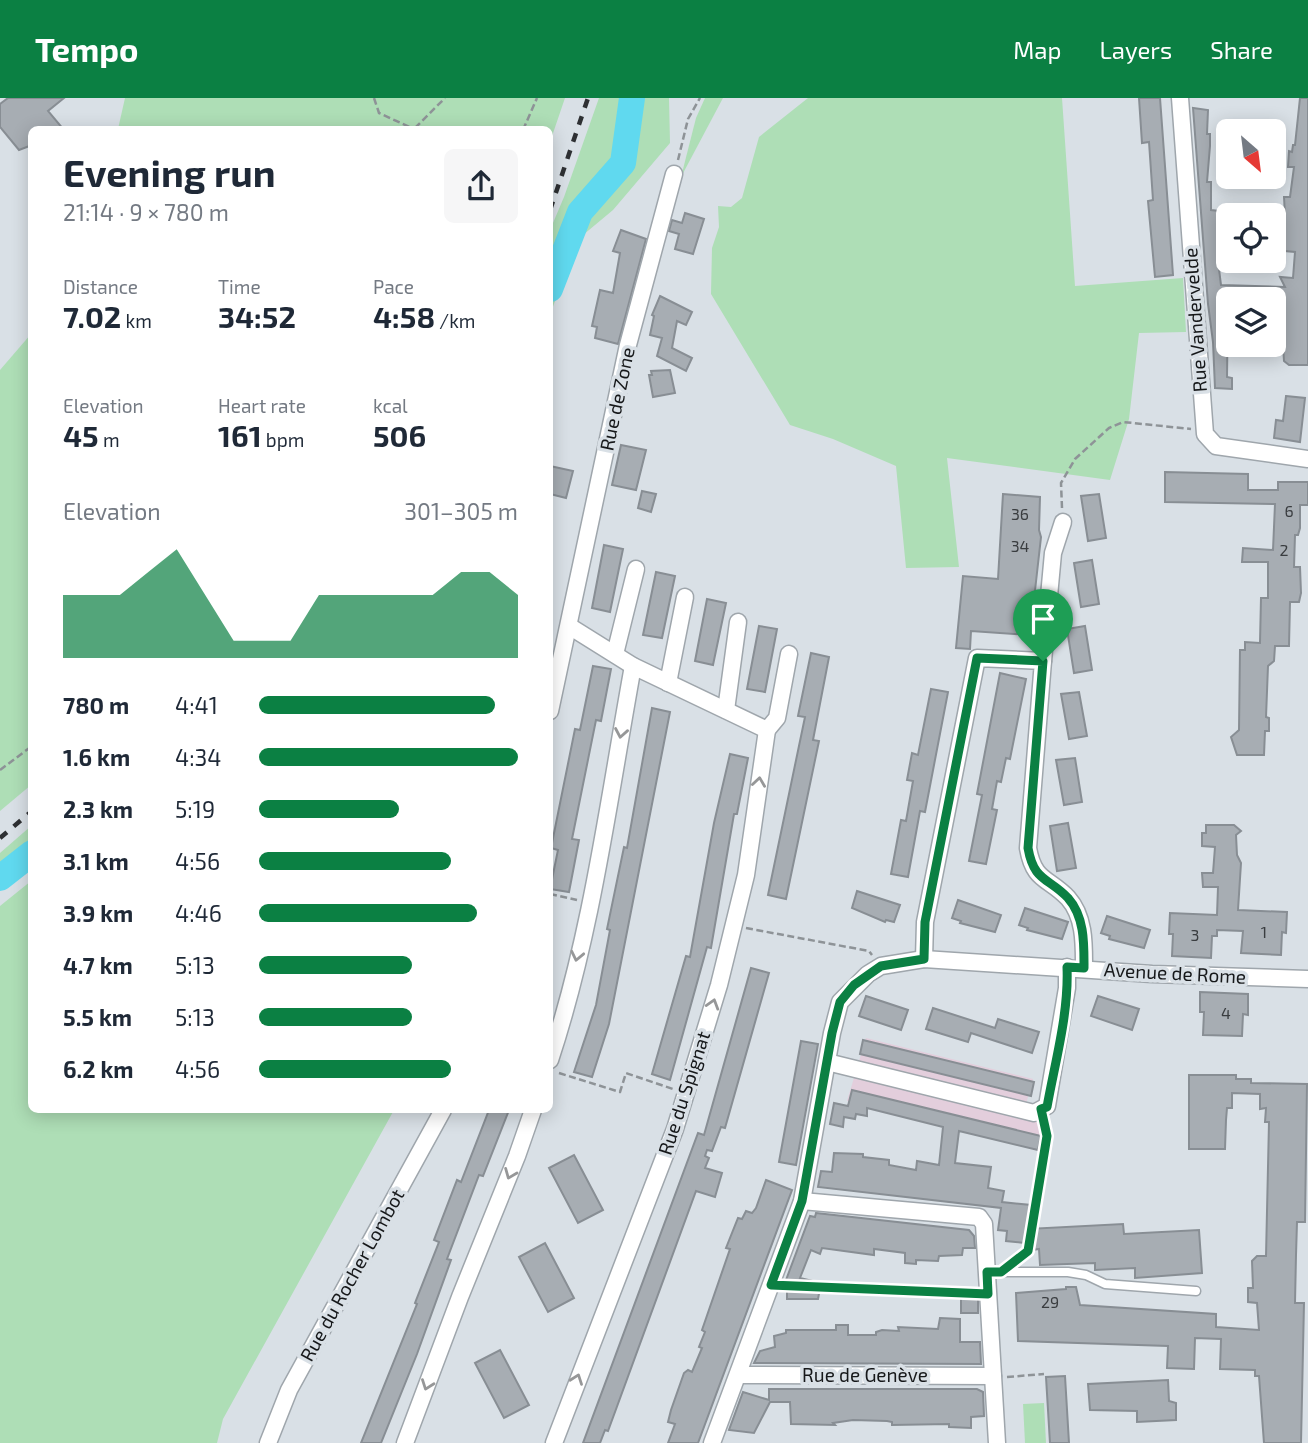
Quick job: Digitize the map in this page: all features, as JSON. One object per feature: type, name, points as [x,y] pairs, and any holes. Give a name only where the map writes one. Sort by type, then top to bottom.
[{"type":"street","name":"Rue Vandervelde","points":[[1180,98],[1204,430]]},
{"type":"street","name":"Rue de Zone","points":[[569,626],[628,345],[674,174]]},
{"type":"street","points":[[1204,430],[1216,446],[1308,459]]},
{"type":"street","points":[[1063,522],[1053,553],[1028,848],[1031,865],[1041,878],[1070,900],[1079,919],[1084,939],[1084,968]]},
{"type":"street","points":[[615,654],[636,569]]},
{"type":"street","points":[[668,683],[685,597]]},
{"type":"street","points":[[726,710],[738,622]]},
{"type":"street","points":[[553,697],[569,626],[633,666],[767,730]]},
{"type":"street","name":"Rue du Spignat","points":[[554,1443],[675,1129],[719,985],[746,875],[767,730],[777,718],[789,654]]},
{"type":"street","points":[[924,959],[925,922],[977,658],[1043,661]]},
{"type":"street","points":[[553,1051],[565,1013],[589,903],[633,666]]},
{"type":"street","name":"Avenue de Rome","points":[[712,1443],[802,1201],[840,1002],[854,985],[881,966],[924,959],[1152,974],[1308,979]]},
{"type":"street","points":[[827,1062],[1034,1113],[1047,1107],[1068,988],[1067,967]]},
{"type":"street","name":"Rue du Rocher Lombot","points":[[268,1443],[289,1390],[441,1113]]},
{"type":"street","points":[[405,1443],[532,1113]]},
{"type":"street","points":[[802,1201],[979,1217],[984,1224],[994,1272],[988,1294],[997,1443]]},
{"type":"street","name":"Rue de Genève","points":[[738,1375],[993,1377]]},
{"type":"lane","points":[[994,1272],[1068,1272],[1086,1275],[1105,1284],[1196,1291]]},
{"type":"path","points":[[374,98],[379,113],[407,126]]},
{"type":"path","points":[[417,126],[444,98]]},
{"type":"path","points":[[525,126],[537,98]]},
{"type":"path","points":[[674,174],[688,120],[699,98]]},
{"type":"path","points":[[1063,522],[1062,483],[1075,459],[1109,428],[1123,422],[1204,430]]},
{"type":"path","points":[[0,770],[28,749]]},
{"type":"path","points":[[553,895],[589,903]]},
{"type":"path","points":[[734,925],[869,951],[881,966]]},
{"type":"path","points":[[553,1071],[620,1092],[626,1073],[686,1093]]},
{"type":"path","points":[[994,1272],[1028,1251],[1047,1136],[1041,1109]]},
{"type":"path","points":[[771,1285],[988,1294]]},
{"type":"path","points":[[993,1377],[1044,1374]]},
{"type":"shaded area","points":[[866,1038],[1033,1079],[1026,1104],[1043,1120],[1038,1149],[847,1101]]},
{"type":"green space","points":[[125,98],[565,98],[553,133],[553,126],[119,126]]},
{"type":"green space","points":[[599,98],[669,98],[670,143],[613,210],[577,240],[553,307],[553,223]]},
{"type":"green space","points":[[705,98],[723,98],[681,177],[696,118]]},
{"type":"green space","points":[[808,98],[1062,98],[1075,286],[1183,278],[1186,332],[1139,333],[1129,419],[1110,480],[947,458],[959,567],[906,568],[896,466],[833,439],[790,425],[711,294],[712,248],[719,227],[718,206],[731,207],[742,198],[759,137]]},
{"type":"green space","points":[[28,337],[28,788],[0,811],[0,370]]},
{"type":"green space","points":[[28,829],[28,845],[0,868],[0,853]]},
{"type":"green space","points":[[28,883],[28,1113],[392,1113],[223,1419],[217,1443],[0,1443],[0,906]]},
{"type":"green space","points":[[1044,1403],[1046,1443],[1025,1443],[1023,1404]]},
{"type":"building","points":[[8,98],[64,98],[48,111],[61,126],[28,126],[28,147],[19,150],[0,127],[0,104]]},
{"type":"building","points":[[1139,98],[1160,98],[1173,275],[1155,277],[1148,201],[1153,200],[1149,142],[1142,143]]},
{"type":"building","points":[[1300,98],[1308,98],[1308,365],[1289,365],[1284,357],[1286,357],[1286,287],[1280,277],[1293,278],[1295,252],[1286,251],[1284,197],[1290,197],[1294,167],[1288,167],[1289,151],[1292,152]]},
{"type":"building","points":[[1193,108],[1208,110],[1207,134],[1210,134],[1210,146],[1207,182],[1211,182],[1211,210],[1216,211],[1216,273],[1220,273],[1221,285],[1285,287],[1216,287],[1216,357],[1227,357],[1227,377],[1232,378],[1232,389],[1215,388]]},
{"type":"building","points":[[685,213],[704,219],[693,254],[675,249],[679,234],[669,231],[672,220],[682,223]]},
{"type":"building","points":[[621,230],[646,239],[618,344],[595,338],[597,327],[592,326],[600,290],[613,293],[620,253],[613,251]]},
{"type":"building","points":[[660,296],[692,312],[686,325],[677,321],[672,348],[692,358],[686,371],[657,356],[662,338],[650,335],[652,315]]},
{"type":"building","points":[[670,370],[675,393],[653,397],[649,375],[652,375],[651,371]]},
{"type":"building","points":[[1286,396],[1305,398],[1300,442],[1274,438],[1276,420],[1283,421]]},
{"type":"building","points":[[621,445],[646,450],[636,490],[612,485]]},
{"type":"building","points":[[553,467],[573,471],[566,498],[553,495]]},
{"type":"building","points":[[1165,472],[1248,474],[1248,490],[1278,490],[1278,482],[1308,482],[1308,505],[1300,505],[1300,528],[1298,535],[1295,535],[1294,567],[1300,567],[1301,593],[1299,602],[1290,602],[1289,646],[1275,646],[1274,661],[1268,666],[1266,717],[1269,718],[1269,731],[1265,731],[1264,755],[1237,755],[1231,737],[1239,730],[1240,650],[1245,650],[1245,642],[1260,643],[1261,598],[1268,598],[1268,562],[1242,562],[1243,548],[1273,550],[1275,504],[1165,502]]},
{"type":"building","points":[[642,491],[656,494],[651,512],[638,508]]},
{"type":"building","points":[[1003,494],[1040,497],[1041,537],[1030,635],[971,631],[970,649],[956,648],[963,576],[998,579]]},
{"type":"building","points":[[1099,494],[1106,538],[1088,541],[1081,496]]},
{"type":"building","points":[[604,545],[623,549],[610,612],[592,608]]},
{"type":"building","points":[[1092,560],[1099,604],[1081,607],[1074,563]]},
{"type":"building","points":[[656,572],[675,576],[662,638],[643,635]]},
{"type":"building","points":[[707,599],[726,603],[713,665],[695,661]]},
{"type":"building","points":[[759,626],[777,629],[765,692],[747,689]]},
{"type":"building","points":[[1085,626],[1092,670],[1074,673],[1067,629]]},
{"type":"building","points":[[811,653],[829,657],[813,740],[819,741],[786,899],[768,895],[805,717],[798,716]]},
{"type":"building","points":[[593,666],[611,669],[601,721],[596,720],[572,839],[579,840],[569,892],[553,889],[558,850],[553,849],[553,838],[575,729],[580,730]]},
{"type":"building","points":[[1000,673],[1026,679],[1010,759],[1006,758],[1001,782],[997,781],[992,809],[997,810],[986,864],[969,861],[982,795],[977,794]]},
{"type":"building","points":[[931,689],[948,692],[925,812],[920,811],[908,877],[891,874],[901,820],[906,821],[913,781],[907,780],[912,753],[918,755]]},
{"type":"building","points":[[1079,692],[1087,736],[1069,739],[1061,694]]},
{"type":"building","points":[[652,708],[670,712],[609,1024],[592,1077],[574,1072],[596,1005],[610,930],[607,929],[624,847],[627,848]]},
{"type":"building","points":[[730,754],[748,758],[737,814],[734,814],[711,948],[707,947],[670,1080],[652,1074],[686,956],[690,957],[714,823]]},
{"type":"building","points":[[1075,758],[1082,802],[1064,805],[1056,760]]},
{"type":"building","points":[[1068,823],[1076,868],[1057,871],[1050,826]]},
{"type":"building","points":[[1206,825],[1234,825],[1241,831],[1236,835],[1237,855],[1241,863],[1238,910],[1287,912],[1286,933],[1282,932],[1281,955],[1241,953],[1243,931],[1217,930],[1217,936],[1212,936],[1211,958],[1172,956],[1170,913],[1217,915],[1218,887],[1203,887],[1202,873],[1213,873],[1215,847],[1202,846],[1202,833],[1206,833]]},
{"type":"building","points":[[857,891],[900,905],[894,922],[885,922],[852,908]]},
{"type":"building","points":[[958,900],[1001,915],[995,932],[960,923],[961,921],[952,918]]},
{"type":"building","points":[[1025,908],[1068,922],[1062,939],[1027,930],[1028,928],[1019,925]]},
{"type":"building","points":[[1107,916],[1150,930],[1144,948],[1109,939],[1110,936],[1101,933]]},
{"type":"building","points":[[751,968],[769,973],[725,1128],[721,1127],[712,1151],[707,1150],[705,1156],[709,1158],[705,1168],[722,1173],[715,1197],[696,1191],[608,1431],[605,1430],[600,1443],[583,1443],[698,1133],[704,1135]]},
{"type":"building","points":[[1200,992],[1248,994],[1248,1015],[1243,1014],[1242,1036],[1203,1035],[1204,1012],[1200,1012]]},
{"type":"building","points":[[866,996],[908,1010],[901,1030],[859,1016]]},
{"type":"building","points":[[1098,996],[1139,1009],[1132,1030],[1091,1016]]},
{"type":"building","points":[[933,1008],[995,1028],[998,1019],[1039,1032],[1032,1053],[971,1033],[968,1042],[926,1029]]},
{"type":"building","points":[[863,1040],[1034,1082],[1031,1096],[860,1054]]},
{"type":"building","points":[[801,1041],[818,1044],[796,1165],[779,1162]]},
{"type":"building","points":[[1189,1075],[1236,1075],[1236,1079],[1251,1079],[1251,1083],[1307,1084],[1305,1222],[1297,1222],[1295,1303],[1304,1303],[1301,1443],[1264,1443],[1259,1376],[1255,1376],[1255,1370],[1220,1369],[1221,1339],[1195,1338],[1194,1369],[1167,1368],[1168,1346],[1018,1341],[1016,1293],[1066,1287],[1076,1287],[1080,1305],[1216,1314],[1216,1327],[1259,1330],[1257,1303],[1248,1302],[1248,1288],[1253,1288],[1252,1261],[1257,1256],[1266,1256],[1269,1122],[1265,1122],[1266,1108],[1260,1109],[1260,1094],[1232,1093],[1232,1108],[1227,1108],[1225,1149],[1189,1149]]},
{"type":"building","points":[[852,1090],[1041,1136],[1038,1150],[959,1131],[955,1163],[991,1167],[988,1188],[1004,1191],[1002,1202],[1031,1205],[1028,1229],[1123,1224],[1124,1234],[1199,1230],[1202,1273],[1135,1278],[1135,1268],[1095,1270],[1095,1263],[1040,1265],[1039,1249],[1032,1250],[1033,1244],[1006,1241],[1007,1231],[998,1230],[1001,1208],[818,1187],[821,1171],[832,1172],[834,1153],[863,1154],[863,1157],[889,1160],[889,1165],[916,1170],[917,1161],[939,1165],[943,1127],[867,1108],[867,1116],[856,1114],[855,1119],[844,1117],[843,1127],[830,1124],[834,1103],[848,1106]]},
{"type":"building","points":[[488,1113],[508,1113],[483,1176],[479,1175],[447,1259],[451,1260],[417,1354],[381,1443],[361,1443],[417,1304],[415,1303],[439,1242],[434,1240],[457,1180],[461,1182]]},
{"type":"building","points":[[574,1155],[603,1210],[578,1223],[549,1168]]},
{"type":"building","points":[[766,1180],[792,1190],[698,1443],[668,1443],[675,1424],[668,1422],[671,1410],[684,1373],[688,1370],[692,1372],[702,1348],[699,1347],[705,1332],[702,1330],[730,1249],[726,1248],[738,1218],[742,1219],[746,1211],[752,1213],[756,1208]]},
{"type":"building","points":[[816,1213],[969,1230],[974,1236],[975,1248],[963,1248],[962,1255],[939,1256],[938,1261],[916,1260],[916,1264],[905,1263],[905,1253],[874,1249],[874,1255],[822,1248],[820,1254],[811,1250],[800,1278],[821,1283],[818,1299],[787,1299],[787,1288],[783,1288],[810,1216],[815,1217]]},
{"type":"building","points":[[545,1243],[574,1298],[548,1312],[519,1257]]},
{"type":"building","points":[[961,1298],[978,1299],[978,1313],[961,1313]]},
{"type":"building","points":[[940,1318],[960,1319],[960,1342],[980,1342],[981,1364],[754,1363],[760,1351],[775,1347],[774,1336],[786,1333],[786,1330],[836,1330],[836,1325],[848,1325],[848,1335],[876,1335],[876,1332],[882,1330],[899,1331],[898,1327],[938,1329]]},
{"type":"building","points":[[500,1350],[529,1405],[504,1418],[475,1363]]},
{"type":"building","points":[[1065,1376],[1069,1443],[1050,1443],[1046,1377]]},
{"type":"building","points":[[1168,1380],[1169,1401],[1176,1403],[1176,1420],[1137,1422],[1137,1411],[1090,1410],[1088,1384]]},
{"type":"building","points":[[769,1389],[977,1389],[983,1392],[984,1416],[971,1417],[971,1428],[949,1427],[949,1424],[892,1425],[892,1422],[887,1421],[853,1420],[833,1423],[835,1425],[791,1424],[790,1402],[770,1402],[754,1433],[729,1430],[743,1392],[769,1400]]},
{"type":"waterway","points":[[553,281],[580,212],[623,163],[632,98]]},
{"type":"waterway","points":[[0,878],[28,856]]},
{"type":"railway","points":[[553,201],[588,98]]},
{"type":"railway","points":[[0,838],[28,814]]},
{"type":"route","points":[[977,658],[1043,661],[1028,848],[1031,865],[1041,878],[1070,900],[1079,919],[1084,939],[1084,968],[1067,967],[1068,988],[1047,1107],[1041,1109],[1047,1136],[1028,1251],[1001,1272],[987,1272],[988,1294],[771,1285],[802,1201],[840,1002],[854,985],[881,966],[924,959],[925,922],[977,658]]}]
